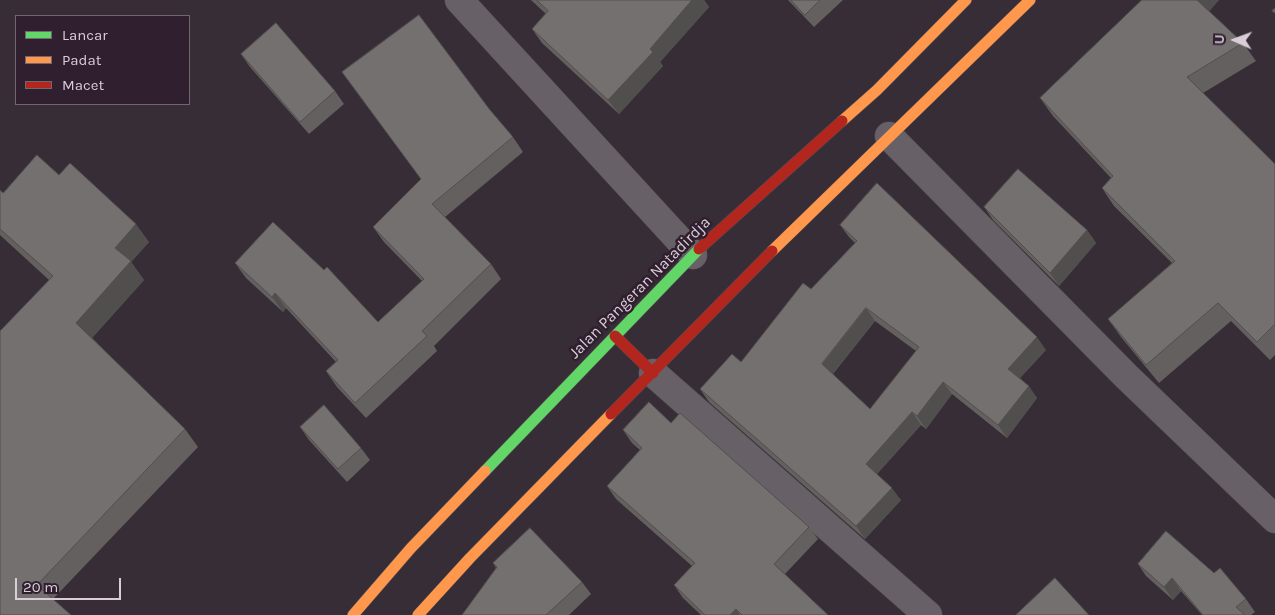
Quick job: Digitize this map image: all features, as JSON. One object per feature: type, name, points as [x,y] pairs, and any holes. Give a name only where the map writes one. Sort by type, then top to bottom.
[{"type":"main road","name":"Jalan Pangeran Natadirdja","points":[[353,615],[411,548],[693,255],[877,90],[966,0]]},
{"type":"main road","points":[[418,615],[470,558],[889,136],[1030,0]]},
{"type":"main road","points":[[614,336],[654,373]]},
{"type":"street","points":[[459,0],[693,255]]},
{"type":"street","points":[[889,136],[1126,376],[1275,519]]},
{"type":"street","points":[[654,373],[928,615]]},
{"type":"building","points":[[537,0],[692,0],[650,49],[653,52],[608,100],[532,29],[548,11]]},
{"type":"building","points":[[791,0],[820,0],[805,15]]},
{"type":"building","points":[[1142,0],[1197,0],[1243,43],[1187,77],[1275,164],[1275,324],[1257,342],[1218,303],[1146,365],[1108,319],[1175,261],[1102,188],[1113,176],[1040,98]]},
{"type":"building","points":[[419,15],[490,110],[513,137],[432,204],[491,264],[422,331],[427,336],[355,403],[326,371],[338,360],[275,293],[272,297],[235,263],[273,222],[324,270],[327,267],[378,322],[424,279],[373,227],[421,179],[342,72]]},
{"type":"building","points":[[276,23],[335,91],[300,122],[241,54]]},
{"type":"building","points":[[37,155],[59,175],[70,163],[136,224],[115,248],[131,261],[76,323],[185,429],[37,585],[71,615],[0,615],[0,331],[53,276],[0,229],[0,190],[3,193]]},
{"type":"building","points":[[1018,169],[1087,230],[1050,273],[984,207]]},
{"type":"building","points":[[877,183],[1037,337],[1008,369],[1029,386],[998,425],[943,382],[917,416],[912,412],[866,464],[892,488],[856,526],[700,389],[732,354],[741,362],[803,283],[811,289],[857,241],[840,225]],"holes":[[[866,308],[919,347],[870,409],[822,364]]]},
{"type":"building","points":[[649,402],[671,423],[680,413],[809,527],[774,564],[828,615],[742,615],[736,609],[730,615],[705,615],[674,585],[695,563],[607,486],[642,448],[623,430]]},
{"type":"building","points":[[324,405],[361,448],[338,469],[300,427]]},
{"type":"building","points":[[530,528],[582,582],[546,615],[462,615],[497,567],[493,563]]},
{"type":"building","points":[[1166,531],[1214,573],[1220,568],[1246,599],[1236,607],[1245,615],[1203,615],[1172,578],[1164,587],[1138,564]]},
{"type":"building","points":[[1055,578],[1089,615],[1016,615]]},
{"type":"traffic: fast","points":[[485,471],[699,249]]},
{"type":"traffic: slow","points":[[842,121],[877,90],[966,0]]},
{"type":"traffic: slow","points":[[772,251],[1030,0]]},
{"type":"traffic: slow","points":[[418,615],[470,558],[611,414]]},
{"type":"traffic: slow","points":[[353,615],[411,548],[485,471]]},
{"type":"traffic: jam","points":[[699,249],[842,121]]},
{"type":"traffic: jam","points":[[611,414],[772,251]]},
{"type":"traffic: jam","points":[[615,336],[653,373]]}]
